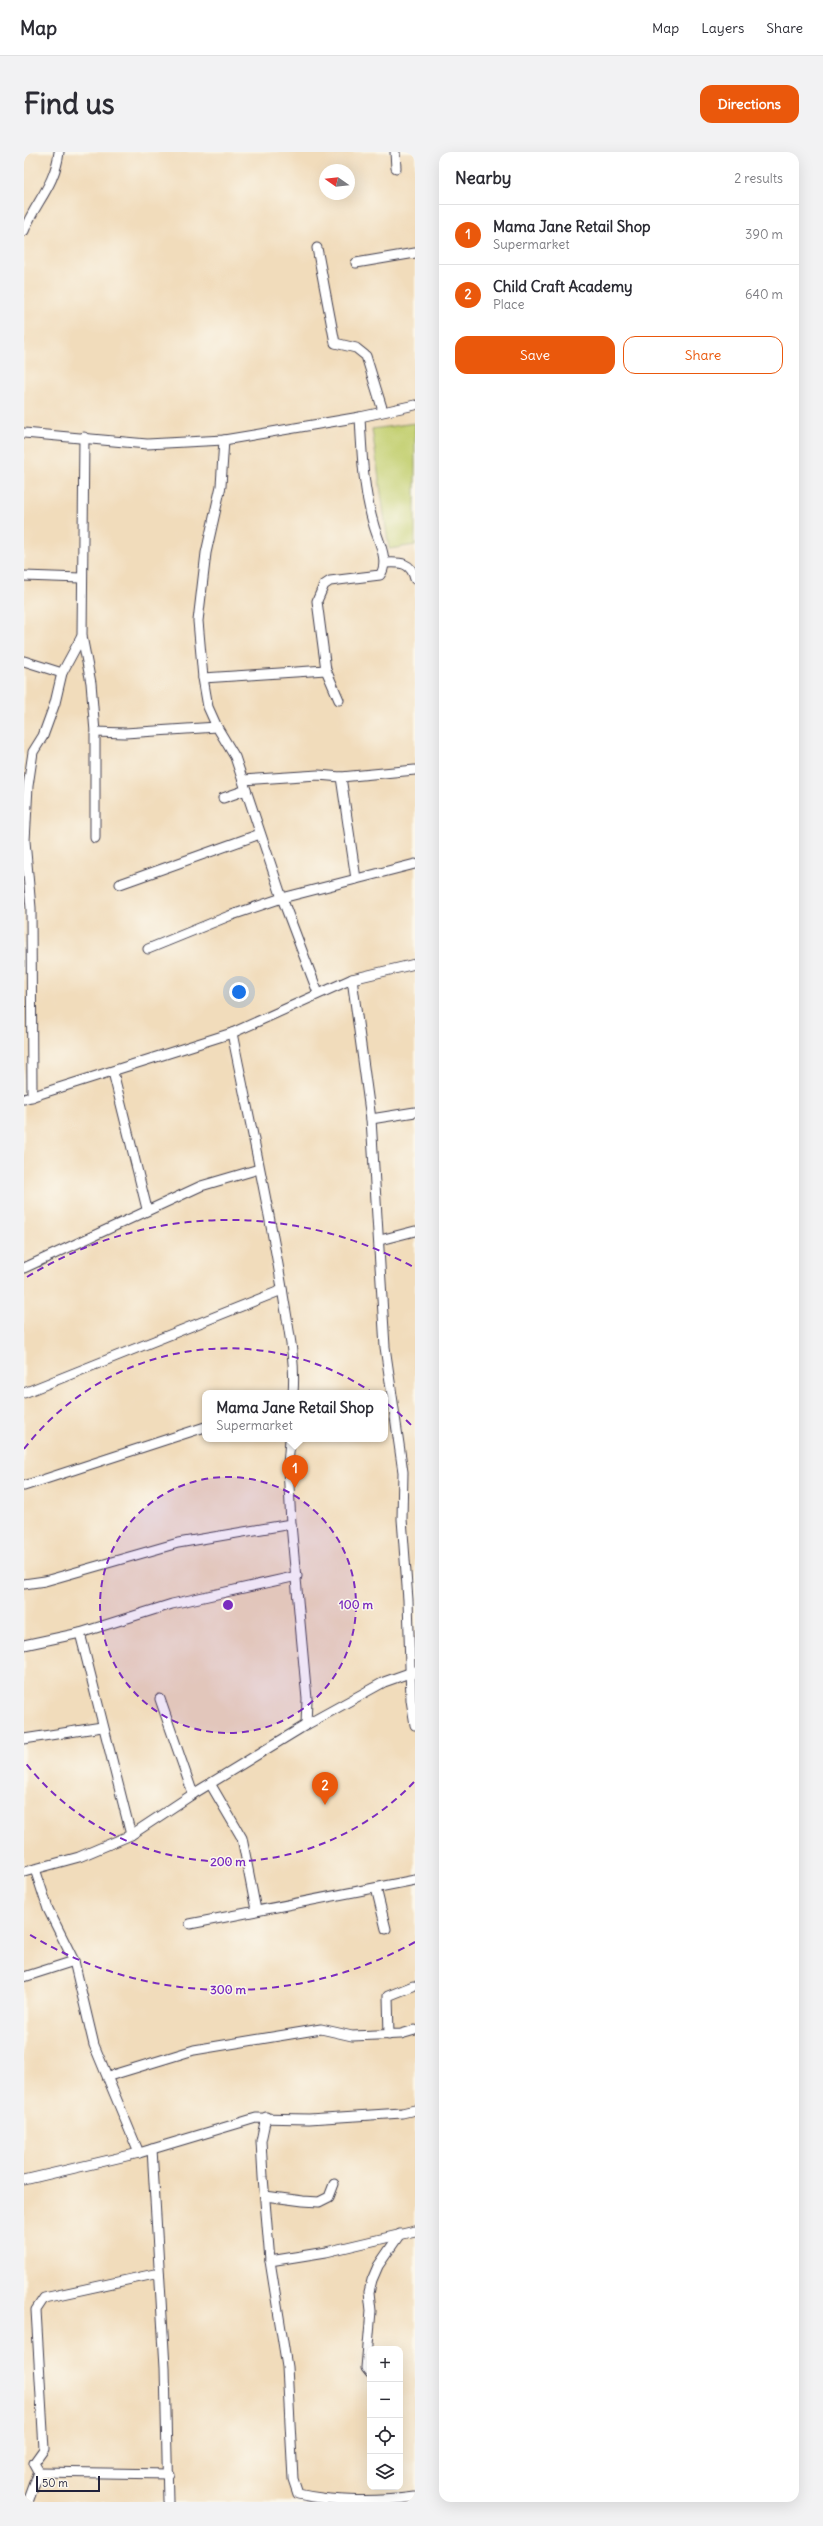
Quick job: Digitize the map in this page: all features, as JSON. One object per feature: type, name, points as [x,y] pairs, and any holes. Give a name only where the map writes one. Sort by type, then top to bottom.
[{"type":"street","points":[[25,225],[45,195],[58,164],[59,152]]},
{"type":"street","points":[[395,152],[396,168]]},
{"type":"street","points":[[317,248],[335,343],[356,348],[366,356],[383,411]]},
{"type":"street","points":[[356,263],[415,253]]},
{"type":"street","points":[[25,436],[84,437],[147,444],[224,440],[360,417],[415,405]]},
{"type":"street","points":[[339,700],[326,670],[318,601],[324,585],[330,581],[380,575],[384,563],[366,498],[362,473],[360,417]]},
{"type":"street","points":[[84,437],[81,578],[82,636],[91,684],[95,732],[95,838]]},
{"type":"street","points":[[224,440],[221,486],[206,553],[198,621],[203,678],[208,707],[217,728],[235,757],[282,898],[318,993]]},
{"type":"street","points":[[384,563],[400,562],[406,564],[413,571],[415,579]]},
{"type":"street","points":[[24,576],[81,578]]},
{"type":"street","points":[[82,636],[62,673],[55,703],[43,736],[28,751],[26,841],[31,908],[28,1098],[232,1033],[352,979],[415,964]]},
{"type":"street","points":[[24,661],[62,673]]},
{"type":"street","points":[[203,678],[326,670]]},
{"type":"street","points":[[95,732],[125,733],[217,728]]},
{"type":"street","points":[[243,780],[318,775],[341,777],[415,770]]},
{"type":"street","points":[[341,777],[356,879]]},
{"type":"street","points":[[223,798],[246,790]]},
{"type":"street","points":[[120,884],[260,834]]},
{"type":"street","points":[[148,950],[229,916],[282,898],[415,864]]},
{"type":"street","points":[[352,979],[371,1119],[380,1240],[385,1347],[403,1472],[402,1519],[415,1725]]},
{"type":"street","points":[[232,1033],[259,1169],[273,1229],[288,1323],[293,1390]]},
{"type":"street","points":[[113,1072],[148,1209]]},
{"type":"street","points":[[371,1119],[415,1112]]},
{"type":"street","points":[[24,1268],[148,1209],[201,1186],[259,1169]]},
{"type":"street","points":[[380,1240],[415,1231]]},
{"type":"street","points":[[24,1393],[282,1290]]},
{"type":"street","points":[[24,1486],[202,1429]]},
{"type":"street","points":[[290,1442],[288,1466],[291,1524],[297,1576],[307,1699],[306,1725]]},
{"type":"street","points":[[24,1584],[45,1581],[178,1543],[291,1524]]},
{"type":"street","points":[[24,1645],[80,1633],[172,1604],[297,1576]]},
{"type":"street","points":[[80,1633],[102,1727],[131,1835]]},
{"type":"street","points":[[24,1872],[79,1857],[131,1835],[193,1794],[212,1784],[306,1725],[384,1682],[412,1672]]},
{"type":"street","points":[[160,1699],[193,1794]]},
{"type":"street","points":[[24,1739],[102,1727]]},
{"type":"street","points":[[212,1784],[242,1838],[256,1910]]},
{"type":"street","points":[[35,1869],[48,1909],[74,1961],[94,2045],[109,2076],[139,2153]]},
{"type":"street","points":[[190,1924],[415,1880]]},
{"type":"street","points":[[376,1888],[386,1929]]},
{"type":"street","points":[[24,1976],[74,1961]]},
{"type":"street","points":[[389,2035],[388,1996],[413,1986]]},
{"type":"street","points":[[109,2076],[194,2050],[321,2029],[352,2036],[389,2035],[415,2030]]},
{"type":"street","points":[[24,2180],[139,2153],[242,2121],[266,2117],[309,2119],[402,2113],[415,2110]]},
{"type":"street","points":[[266,2117],[261,2141],[270,2261],[287,2367],[293,2479],[298,2494],[311,2498],[387,2501],[415,2497]]},
{"type":"street","points":[[152,2149],[158,2238],[169,2474],[168,2502]]},
{"type":"street","points":[[265,2196],[319,2202],[329,2197],[334,2184]]},
{"type":"street","points":[[270,2261],[363,2244],[415,2231]]},
{"type":"street","points":[[368,2346],[371,2311],[369,2292],[378,2266],[400,2234]]},
{"type":"street","points":[[34,2462],[44,2449],[36,2310],[39,2303],[44,2298],[159,2273]]},
{"type":"street","points":[[367,2357],[367,2369]]},
{"type":"street","points":[[24,2460],[34,2462]]},
{"type":"street","points":[[28,2502],[38,2472],[34,2462]]},
{"type":"street","points":[[38,2472],[169,2474]]},
{"type":"green space","points":[[415,423],[415,545],[389,549],[372,429]]},
{"type":"place","name":"Mama Jane Retail Shop","points":[[295,1488]]},
{"type":"place","name":"Child Craft Academy","points":[[325,1805]]}]
